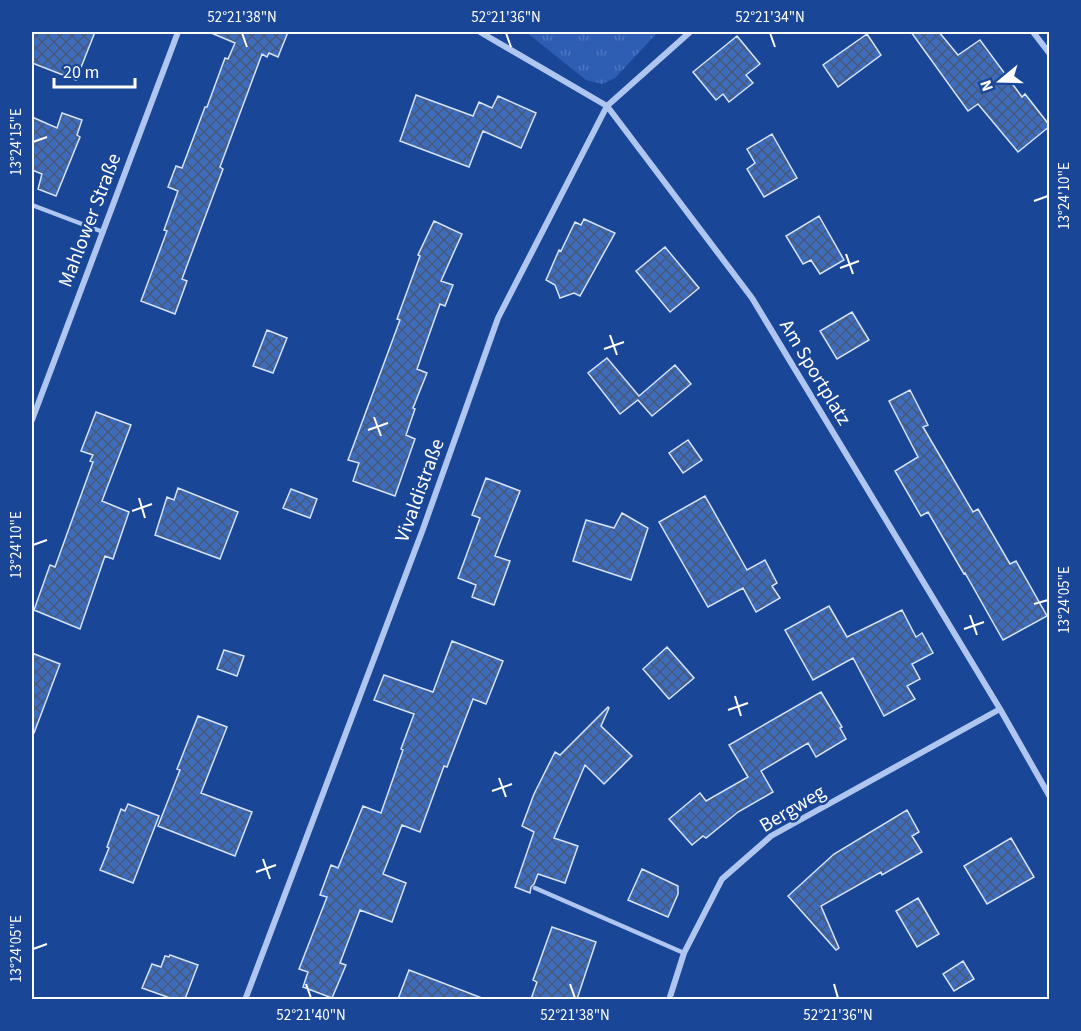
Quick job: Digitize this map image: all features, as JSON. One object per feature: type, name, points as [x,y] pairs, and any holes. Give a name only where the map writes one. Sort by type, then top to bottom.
[{"type":"street","name":"Mahlower Straße","points":[[32,420],[178,32]]},
{"type":"street","name":"Am Sportplatz","points":[[480,32],[606,106],[752,298],[1000,709],[1050,797]]},
{"type":"street","name":"Vivaldistraße","points":[[245,999],[423,529],[498,318],[606,106],[690,32]]},
{"type":"street","points":[[1033,32],[1050,54]]},
{"type":"street","name":"Bergweg","points":[[669,999],[684,953],[722,879],[771,836],[1000,709]]},
{"type":"lane","points":[[32,205],[103,232]]},
{"type":"lane","points":[[535,888],[684,953]]},
{"type":"green space","points":[[526,32],[658,32],[615,78],[602,84],[586,80]]},
{"type":"building","points":[[32,32],[95,32],[76,80],[32,63]]},
{"type":"building","points":[[209,32],[288,32],[278,57],[269,53],[267,57],[262,54],[182,279],[187,281],[175,314],[141,301],[167,231],[164,230],[178,191],[168,187],[176,166],[182,168],[225,58],[228,59],[235,43]]},
{"type":"building","points":[[911,32],[939,32],[958,55],[980,40],[1022,97],[1025,94],[1050,126],[1018,152],[978,104],[968,111]]},
{"type":"building","points":[[867,34],[881,55],[838,87],[823,65]]},
{"type":"building","points":[[737,36],[760,64],[746,75],[753,83],[729,102],[723,94],[716,100],[693,72]]},
{"type":"building","points":[[416,95],[473,116],[479,102],[492,108],[498,96],[536,113],[521,148],[483,131],[469,167],[400,141]]},
{"type":"building","points":[[62,113],[82,120],[77,135],[80,137],[56,196],[38,189],[42,174],[32,170],[32,117],[57,128]]},
{"type":"building","points":[[772,134],[797,178],[764,197],[747,169],[755,163],[747,149]]},
{"type":"building","points":[[819,216],[844,260],[820,274],[811,260],[803,264],[786,236]]},
{"type":"building","points":[[584,219],[615,233],[580,296],[574,293],[560,298],[555,285],[546,280],[575,222],[581,225]]},
{"type":"building","points":[[434,221],[462,234],[441,281],[453,285],[445,306],[440,304],[417,369],[427,373],[413,408],[415,409],[406,435],[415,439],[395,496],[353,481],[359,463],[348,460],[400,320],[397,319],[420,256],[418,255]]},
{"type":"building","points":[[665,247],[699,288],[670,312],[636,271]]},
{"type":"building","points":[[852,312],[869,340],[837,359],[820,331]]},
{"type":"building","points":[[267,330],[287,338],[273,373],[253,366]]},
{"type":"building","points":[[607,358],[639,396],[675,365],[691,384],[652,416],[638,400],[620,414],[588,373]]},
{"type":"building","points":[[910,390],[928,425],[923,427],[973,512],[978,509],[1010,564],[1016,561],[1047,616],[1003,640],[928,512],[921,516],[895,471],[918,457],[889,401]]},
{"type":"building","points":[[96,412],[131,425],[102,501],[129,512],[113,559],[105,556],[80,629],[34,610],[50,565],[55,567],[93,462],[90,461],[93,455],[81,451]]},
{"type":"building","points":[[688,440],[702,460],[683,473],[669,453]]},
{"type":"building","points":[[486,478],[520,491],[495,556],[510,561],[494,605],[472,597],[476,585],[458,578],[480,518],[472,515]]},
{"type":"building","points":[[178,488],[238,512],[220,559],[155,535],[167,497],[174,500]]},
{"type":"building","points":[[291,489],[317,499],[310,518],[283,508]]},
{"type":"building","points":[[705,496],[747,570],[765,560],[777,583],[772,586],[780,598],[756,612],[743,588],[708,607],[659,522]]},
{"type":"building","points":[[622,513],[648,528],[631,580],[573,561],[586,520],[614,528]]},
{"type":"building","points":[[829,606],[847,637],[902,610],[916,637],[922,633],[933,653],[912,664],[920,679],[907,686],[915,699],[884,716],[853,658],[813,680],[785,630]]},
{"type":"building","points":[[452,641],[503,661],[486,704],[473,699],[447,767],[444,766],[420,832],[402,825],[383,874],[406,883],[392,922],[360,910],[340,963],[346,965],[332,998],[303,987],[308,972],[299,969],[327,897],[320,895],[331,865],[338,868],[363,806],[381,813],[414,714],[374,700],[384,675],[433,692]]},
{"type":"building","points":[[667,647],[694,678],[669,699],[643,669]]},
{"type":"building","points":[[224,650],[244,656],[237,676],[217,669]]},
{"type":"building","points":[[32,653],[60,664],[34,733],[32,733]]},
{"type":"building","points":[[821,692],[842,727],[840,728],[846,739],[816,757],[808,743],[761,771],[773,792],[738,812],[706,838],[703,836],[692,845],[669,819],[700,793],[706,801],[748,777],[729,745]]},
{"type":"building","points":[[608,707],[601,726],[632,756],[604,784],[585,765],[554,838],[578,846],[565,883],[538,874],[530,893],[515,887],[534,832],[522,826],[534,794],[555,752],[560,755]]},
{"type":"building","points":[[198,716],[227,727],[201,793],[252,812],[235,856],[158,826]]},
{"type":"building","points":[[128,804],[159,816],[133,883],[100,870],[121,809],[125,811]]},
{"type":"building","points":[[907,810],[919,832],[912,836],[922,852],[821,906],[839,948],[836,950],[788,896],[834,854]]},
{"type":"building","points":[[1011,838],[1034,877],[987,904],[964,866]]},
{"type":"building","points":[[642,869],[678,886],[678,894],[668,917],[628,900]]},
{"type":"building","points":[[918,898],[939,934],[917,947],[896,911]]},
{"type":"building","points":[[552,927],[596,942],[577,999],[531,999],[537,982],[533,980]]},
{"type":"building","points":[[170,955],[198,965],[185,999],[173,999],[142,988],[152,964],[161,967],[165,956]]},
{"type":"building","points":[[963,961],[974,979],[954,991],[943,974]]},
{"type":"building","points":[[409,970],[482,998],[482,999],[398,999]]}]
